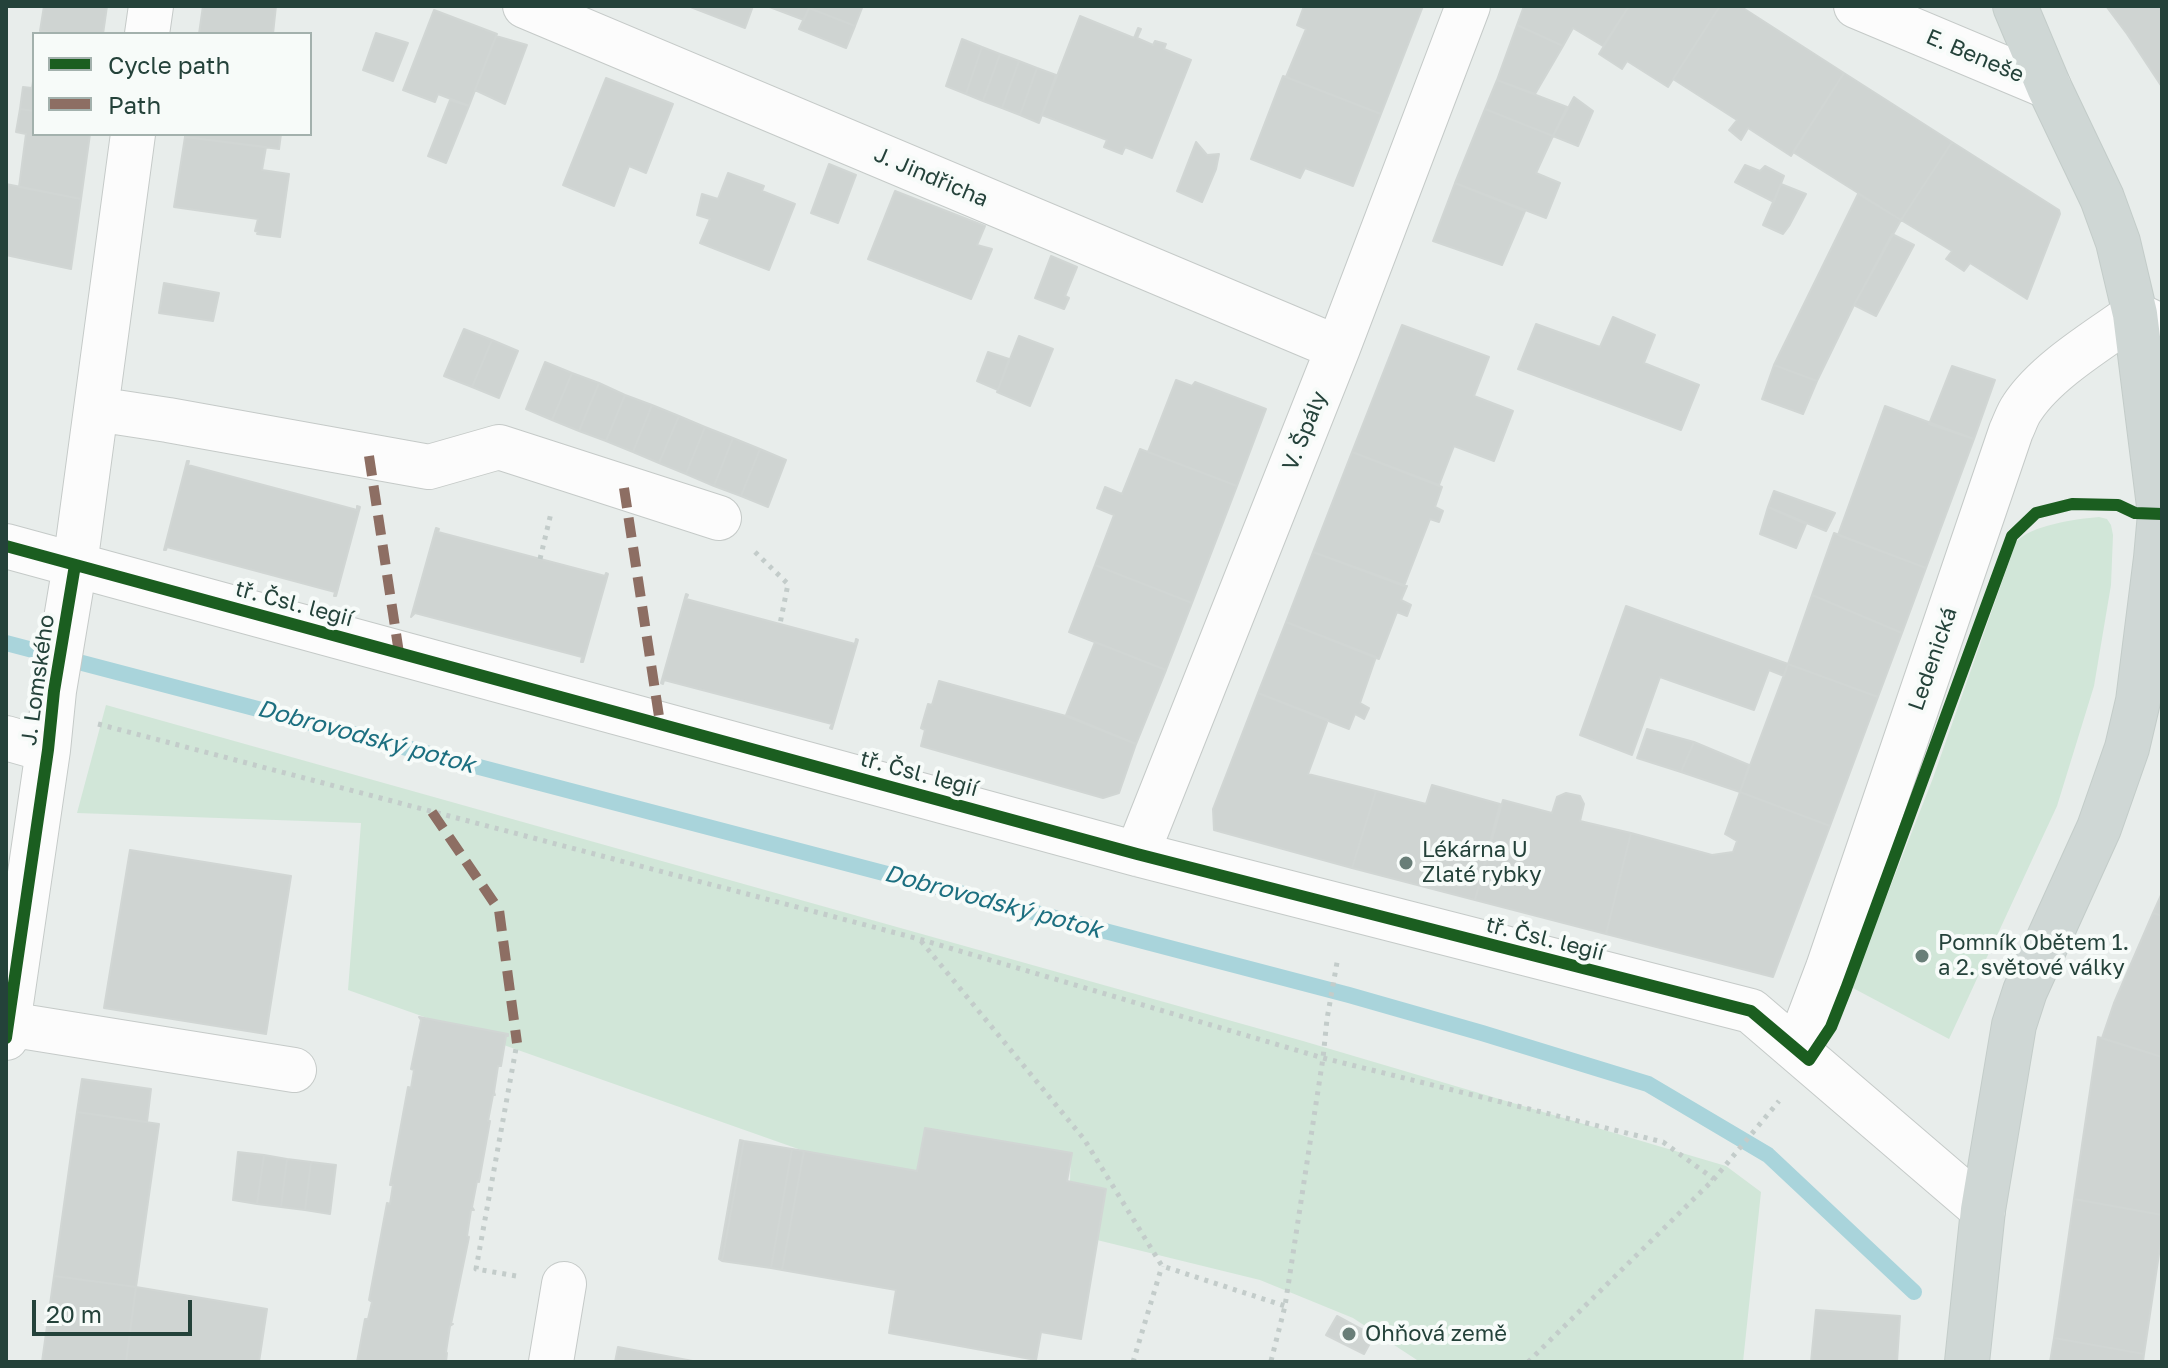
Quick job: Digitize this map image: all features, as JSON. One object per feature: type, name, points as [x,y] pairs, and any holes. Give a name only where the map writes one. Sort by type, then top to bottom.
[{"type":"main road","points":[[1967,1362],[1983,1210],[2009,1052],[2020,1006],[2099,828],[2150,687],[2160,514],[2149,320],[2102,198],[2049,87],[2015,6]]},
{"type":"street","points":[[147,32],[151,6]]},
{"type":"street","name":"J. Jindřicha","points":[[525,6],[1338,348]]},
{"type":"street","name":"V. Špály","points":[[1137,854],[1338,348],[1468,6]]},
{"type":"street","name":"E. Beneše","points":[[1856,6],[2049,87]]},
{"type":"street","name":"J. Lomského","points":[[7,1031],[67,624],[133,136]]},
{"type":"street","name":"Ledenická","points":[[1797,1050],[2021,409],[2065,365],[2149,320]]},
{"type":"street","points":[[96,409],[429,467],[499,447],[719,518]]},
{"type":"street","name":"tř. Čsl. legií","points":[[6,546],[1137,854],[1751,1011],[1983,1210]]},
{"type":"street","points":[[6,738],[51,718]]},
{"type":"street","points":[[7,1031],[294,1070]]},
{"type":"street","points":[[551,1362],[564,1284]]},
{"type":"path","points":[[719,518],[788,584],[780,624]]},
{"type":"path","points":[[51,718],[919,939],[1323,1058],[1663,1142],[1714,1179]]},
{"type":"path","points":[[919,939],[1084,1139],[1162,1266],[1285,1306]]},
{"type":"path","points":[[1271,1361],[1285,1306],[1338,955]]},
{"type":"path","points":[[517,1043],[476,1269],[564,1284]]},
{"type":"path","points":[[1528,1362],[1714,1179],[1786,1091]]},
{"type":"path","points":[[1133,1362],[1162,1266]]},
{"type":"green space","points":[[2099,517],[2107,519],[2113,535],[2111,585],[2094,686],[2057,806],[1949,1039],[1851,987],[1933,778],[2016,542],[2043,527]]},
{"type":"green space","points":[[106,705],[1303,1041],[1726,1166],[1761,1192],[1743,1362],[1420,1362],[1353,1318],[1260,1280],[1097,1240],[1106,1190],[1070,1181],[1071,1153],[926,1128],[917,1171],[804,1151],[348,990],[361,823],[77,813]]},
{"type":"building","points":[[44,6],[107,6],[103,32],[40,31]]},
{"type":"building","points":[[203,6],[276,6],[273,32],[199,32]]},
{"type":"building","points":[[688,6],[753,6],[745,28]]},
{"type":"building","points":[[767,6],[810,6],[804,20]]},
{"type":"building","points":[[810,6],[857,6],[862,8],[855,26]]},
{"type":"building","points":[[1304,6],[1423,6],[1381,114],[1286,77],[1306,29],[1297,25]]},
{"type":"building","points":[[1524,6],[1629,6],[1603,46],[1573,28],[1563,46],[1517,25]]},
{"type":"building","points":[[1629,6],[1720,6],[1668,87],[1627,61],[1622,69],[1599,54]]},
{"type":"building","points":[[1720,6],[1740,6],[1844,73],[1791,156],[1748,128],[1741,140],[1729,130],[1737,120],[1673,79]]},
{"type":"building","points":[[2106,6],[2162,6],[2162,87],[2127,34]]},
{"type":"building","points":[[809,8],[855,26],[846,48],[799,29]]},
{"type":"building","points":[[434,10],[497,34],[469,106],[438,94],[435,102],[403,90]]},
{"type":"building","points":[[1080,16],[1134,38],[1138,28],[1141,29],[1137,38],[1153,45],[1155,41],[1166,44],[1164,49],[1191,60],[1152,158],[1125,147],[1122,154],[1104,147],[1107,140],[1042,115]]},
{"type":"building","points":[[1517,25],[1563,46],[1535,94],[1497,80]]},
{"type":"building","points":[[376,33],[408,43],[393,81],[363,70]]},
{"type":"building","points":[[496,36],[527,45],[505,104],[475,90]]},
{"type":"building","points":[[962,39],[982,47],[966,94],[946,86]]},
{"type":"building","points":[[982,47],[1000,54],[983,101],[966,94]]},
{"type":"building","points":[[1000,54],[1019,61],[1002,108],[983,101]]},
{"type":"building","points":[[1019,61],[1037,68],[1020,115],[1002,108]]},
{"type":"building","points":[[1037,68],[1056,75],[1039,123],[1020,115]]},
{"type":"building","points":[[1844,73],[1952,142],[1901,220],[1793,152]]},
{"type":"building","points":[[1283,76],[1381,114],[1353,186],[1305,168],[1300,178],[1251,159]]},
{"type":"building","points":[[606,78],[673,104],[646,173],[629,166],[614,206],[563,185]]},
{"type":"building","points":[[1497,80],[1567,107],[1553,136],[1485,109]]},
{"type":"building","points":[[23,87],[32,88],[32,111],[20,109]]},
{"type":"building","points":[[1574,97],[1593,111],[1578,146],[1553,136]]},
{"type":"building","points":[[450,100],[469,106],[446,163],[428,156]]},
{"type":"building","points":[[20,109],[32,111],[32,136],[90,136],[81,199],[19,187],[26,134],[16,132]]},
{"type":"building","points":[[1485,109],[1553,136],[1536,173],[1560,183],[1546,218],[1455,183]]},
{"type":"building","points":[[185,136],[281,136],[279,149]]},
{"type":"building","points":[[185,137],[266,147],[262,170],[289,174],[280,237],[257,234],[258,219],[174,207]]},
{"type":"building","points":[[1196,142],[1207,155],[1219,154],[1202,202],[1177,191]]},
{"type":"building","points":[[1952,142],[2059,210],[2027,299],[1970,263],[1964,271],[1946,259],[1952,251],[1901,220]]},
{"type":"building","points":[[829,164],[856,175],[838,223],[811,213]]},
{"type":"building","points":[[1745,165],[1760,171],[1765,166],[1784,176],[1774,202],[1735,182]]},
{"type":"building","points":[[728,173],[764,186],[762,191],[795,204],[769,270],[700,243],[710,219],[697,215],[702,194],[718,199]]},
{"type":"building","points":[[1455,183],[1525,211],[1502,265],[1433,241]]},
{"type":"building","points":[[6,184],[81,199],[71,269],[6,255]]},
{"type":"building","points":[[1781,184],[1806,194],[1783,234],[1763,225]]},
{"type":"building","points":[[895,191],[985,226],[977,245],[992,249],[971,299],[868,259]]},
{"type":"building","points":[[1858,194],[1901,220],[1817,381],[1774,365]]},
{"type":"building","points":[[1892,234],[1914,245],[1876,316],[1854,305]]},
{"type":"building","points":[[1051,256],[1077,267],[1065,296],[1069,298],[1064,309],[1035,298]]},
{"type":"building","points":[[164,283],[219,293],[213,321],[159,313]]},
{"type":"building","points":[[1613,317],[1655,335],[1644,363],[1699,385],[1681,430],[1518,369],[1536,324],[1600,347]]},
{"type":"building","points":[[1402,325],[1489,357],[1474,396],[1513,411],[1494,461],[1454,446],[1439,485],[1352,452]]},
{"type":"building","points":[[464,329],[492,340],[472,387],[444,376]]},
{"type":"building","points":[[1019,336],[1053,349],[1030,406],[997,392]]},
{"type":"building","points":[[492,340],[518,351],[499,398],[472,387]]},
{"type":"building","points":[[988,352],[1009,359],[998,390],[977,381]]},
{"type":"building","points":[[545,362],[572,373],[552,420],[526,409]]},
{"type":"building","points":[[1774,365],[1817,381],[1803,414],[1762,399]]},
{"type":"building","points":[[1952,366],[1995,380],[1974,439],[1929,424]]},
{"type":"building","points":[[572,373],[599,383],[579,431],[552,420]]},
{"type":"building","points":[[1176,380],[1192,386],[1195,382],[1266,409],[1237,486],[1148,452]]},
{"type":"building","points":[[599,383],[625,395],[606,441],[579,431]]},
{"type":"building","points":[[625,395],[652,405],[633,452],[606,441]]},
{"type":"building","points":[[652,405],[679,416],[659,463],[633,452]]},
{"type":"building","points":[[1885,406],[1974,439],[1926,568],[1838,535]]},
{"type":"building","points":[[679,416],[705,427],[686,474],[659,463]]},
{"type":"building","points":[[705,427],[733,438],[714,486],[686,474]]},
{"type":"building","points":[[733,438],[760,449],[741,496],[714,486]]},
{"type":"building","points":[[760,449],[786,460],[768,507],[741,496]]},
{"type":"building","points":[[1140,449],[1237,486],[1192,603],[1095,565],[1114,515],[1097,508],[1105,487],[1122,494]]},
{"type":"building","points":[[1352,452],[1442,487],[1435,507],[1443,511],[1439,522],[1430,519],[1404,586],[1313,552]]},
{"type":"building","points":[[187,461],[188,465],[357,510],[357,506],[360,507],[336,596],[335,592],[167,547],[164,550]]},
{"type":"building","points":[[1774,491],[1835,513],[1826,531],[1768,507]]},
{"type":"building","points":[[1768,507],[1806,524],[1796,548],[1760,534]]},
{"type":"building","points":[[436,528],[438,532],[605,576],[608,574],[583,662],[582,657],[415,613],[411,617]]},
{"type":"building","points":[[1834,533],[1926,568],[1902,633],[1812,595]]},
{"type":"building","points":[[1313,552],[1407,586],[1401,600],[1411,605],[1407,616],[1397,612],[1379,659],[1286,622]]},
{"type":"building","points":[[1095,565],[1192,603],[1166,670],[1069,632]]},
{"type":"building","points":[[686,594],[686,599],[855,644],[858,640],[832,729],[832,724],[664,680],[661,683]]},
{"type":"building","points":[[1812,595],[1902,633],[1878,697],[1788,664]]},
{"type":"building","points":[[1626,606],[1788,664],[1784,676],[1769,670],[1754,710],[1660,677],[1632,755],[1580,735]]},
{"type":"building","points":[[1286,622],[1376,657],[1360,703],[1369,708],[1364,719],[1355,714],[1349,729],[1258,693]]},
{"type":"building","points":[[1095,642],[1166,670],[1136,744],[1066,715]]},
{"type":"building","points":[[1788,664],[1878,697],[1830,826],[1740,792]]},
{"type":"building","points":[[939,681],[1066,716],[1136,744],[1119,793],[1103,798],[921,746],[925,730],[921,728]]},
{"type":"building","points":[[1258,693],[1328,720],[1308,774],[1376,791],[1352,868],[1214,830],[1213,809]]},
{"type":"building","points":[[1647,729],[1694,742],[1681,772],[1637,758]]},
{"type":"building","points":[[1694,742],[1749,765],[1740,792],[1681,772]]},
{"type":"building","points":[[1432,785],[1500,804],[1475,900],[1352,868],[1376,791],[1426,804]]},
{"type":"building","points":[[1740,792],[1830,826],[1773,977],[1606,934],[1631,833],[1712,855],[1733,852],[1737,841],[1725,834]]},
{"type":"building","points":[[1566,793],[1580,796],[1584,804],[1580,821],[1631,833],[1606,934],[1475,900],[1503,800],[1552,813],[1557,797]]},
{"type":"building","points":[[130,850],[291,876],[266,1034],[104,1008]]},
{"type":"building","points":[[2162,893],[2162,916],[2153,913]]},
{"type":"building","points":[[2153,913],[2162,916],[2162,1057],[2102,1038]]},
{"type":"building","points":[[419,1017],[508,1036],[501,1066],[498,1066],[446,1362],[357,1362],[365,1319],[368,1319],[372,1302],[369,1300],[387,1203],[390,1204],[393,1185],[390,1185],[408,1087],[411,1088]]},
{"type":"building","points":[[2098,1037],[2162,1057],[2162,1215],[2074,1199]]},
{"type":"building","points":[[82,1079],[151,1089],[147,1122],[77,1112]]},
{"type":"building","points":[[77,1112],[159,1124],[136,1287],[54,1276]]},
{"type":"building","points":[[925,1128],[1072,1153],[1067,1181],[1106,1189],[1081,1339],[1041,1332],[1036,1360],[889,1333],[896,1290],[782,1270],[804,1151],[917,1171]]},
{"type":"building","points":[[740,1140],[744,1141],[722,1261],[719,1259]]},
{"type":"building","points":[[744,1141],[792,1149],[771,1268],[722,1261]]},
{"type":"building","points":[[792,1149],[804,1151],[782,1270],[771,1268]]},
{"type":"building","points":[[238,1152],[264,1155],[257,1204],[233,1200]]},
{"type":"building","points":[[264,1155],[287,1159],[281,1207],[257,1204]]},
{"type":"building","points":[[287,1159],[311,1162],[305,1210],[281,1207]]},
{"type":"building","points":[[311,1162],[336,1165],[330,1214],[305,1210]]},
{"type":"building","points":[[2074,1199],[2162,1215],[2162,1234],[2144,1354],[2054,1338]]},
{"type":"building","points":[[54,1276],[136,1287],[126,1362],[42,1362]]},
{"type":"building","points":[[136,1287],[267,1309],[259,1362],[126,1362]]},
{"type":"building","points":[[1816,1310],[1900,1316],[1897,1362],[1811,1362]]},
{"type":"building","points":[[1337,1316],[1374,1336],[1364,1354],[1326,1335]]},
{"type":"building","points":[[2054,1338],[2144,1354],[2143,1362],[2050,1362]]},
{"type":"building","points":[[618,1347],[698,1362],[615,1362]]},
{"type":"waterway","name":"Dobrovodský potok","points":[[6,643],[1349,995],[1648,1084],[1768,1155],[1914,1292]]},
{"type":"marked path","points":[[369,456],[399,653]]},
{"type":"marked path","points":[[624,488],[660,723]]},
{"type":"marked path","points":[[432,812],[499,910],[517,1043]]},
{"type":"cycle path","points":[[6,546],[1137,854],[1751,1011],[1809,1060],[1831,1027],[1846,989],[2012,536],[2036,513],[2072,504],[2118,505],[2135,513],[2162,514]]},
{"type":"cycle path","points":[[6,1038],[54,691],[75,565]]},
{"type":"place","name":"Lékárna U Zlaté rybky","points":[[1406,863]]},
{"type":"place","name":"Pomník Obětem 1. a 2. světové války","points":[[1922,956]]},
{"type":"place","name":"Ohňová země","points":[[1349,1334]]}]
